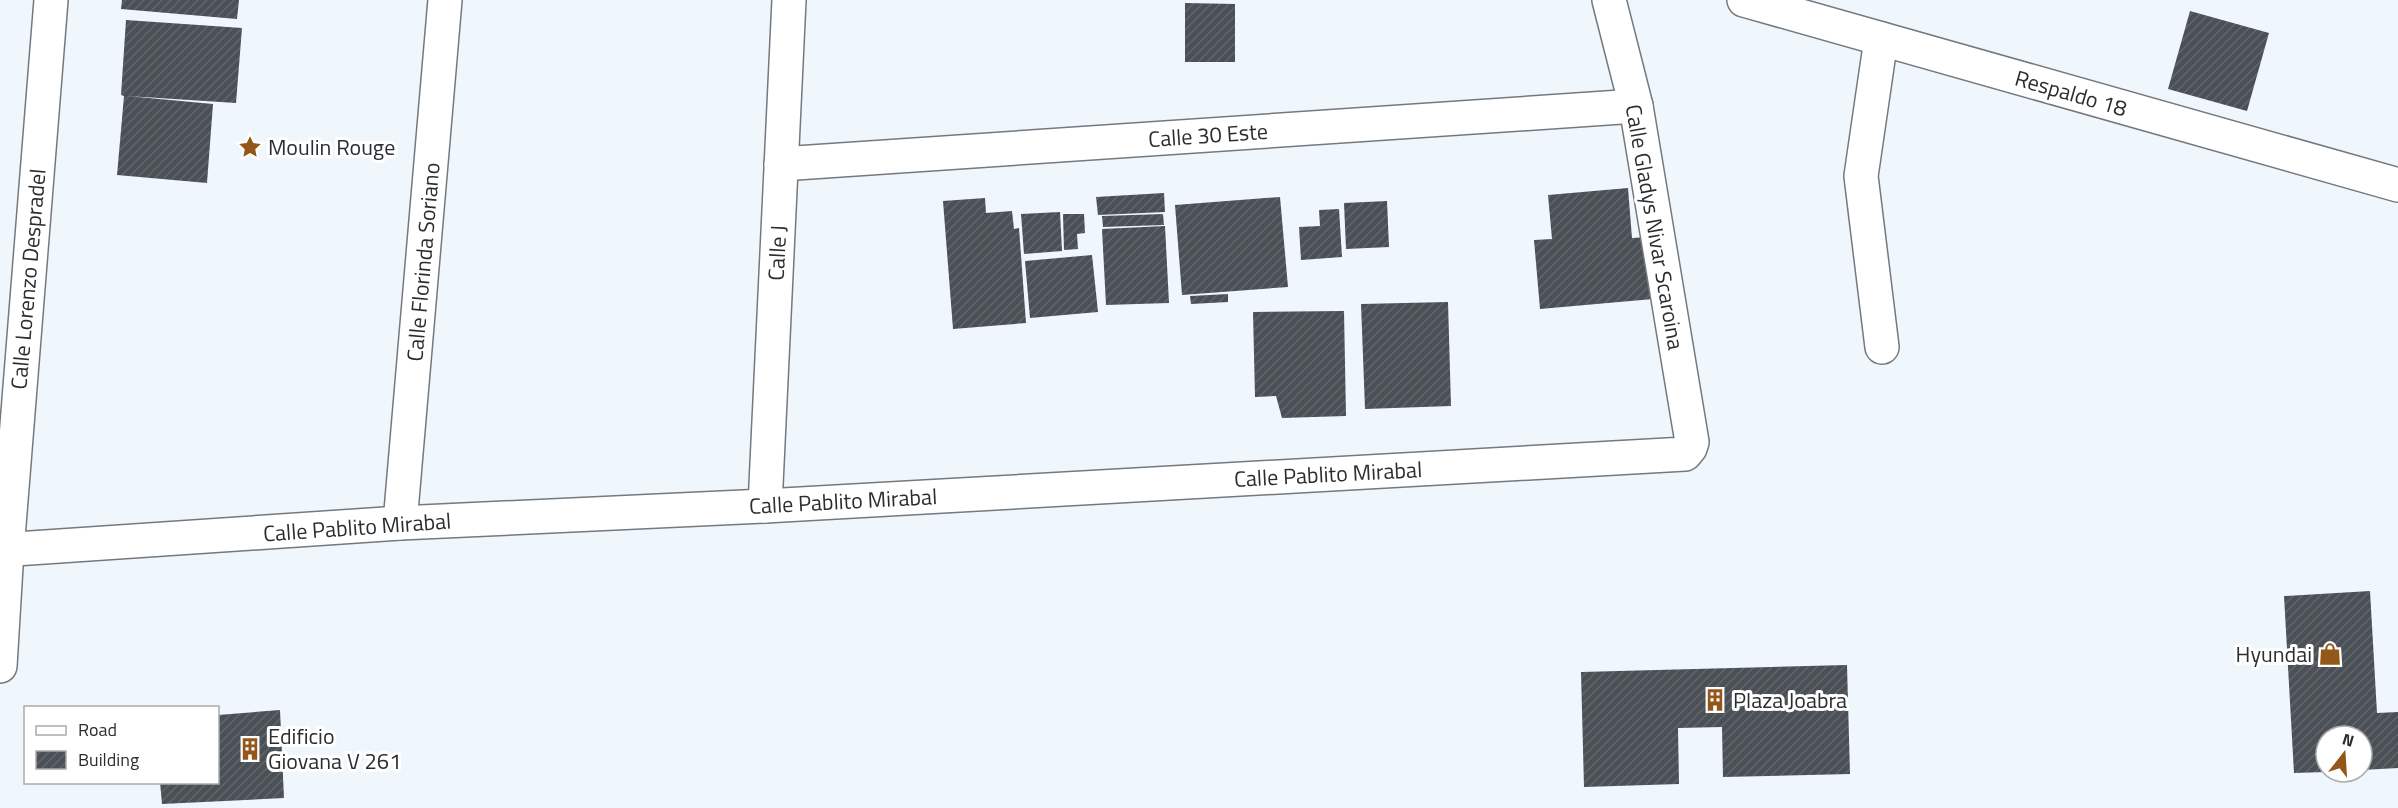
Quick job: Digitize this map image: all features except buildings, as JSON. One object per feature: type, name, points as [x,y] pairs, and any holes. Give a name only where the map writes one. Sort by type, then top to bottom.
[{"type":"street","name":"Calle Lorenzo Despradel","points":[[0,666],[3,550],[51,0]]},
{"type":"street","name":"Calle Florinda Soriano","points":[[400,523],[445,0]]},
{"type":"street","name":"Calle J","points":[[765,506],[789,0]]},
{"type":"street","name":"Calle Gladys Nivar Scaroina","points":[[1609,0],[1635,106],[1692,442],[1685,454]]},
{"type":"street","name":"Respaldo 18","points":[[1744,0],[2398,185]]},
{"type":"street","points":[[1881,39],[1861,176],[1882,347]]},
{"type":"street","name":"Calle 30 Este","points":[[781,164],[1635,106]]},
{"type":"street","name":"Calle Pablito Mirabal","points":[[3,550],[400,523],[765,506],[1685,454]]},
{"type":"place","name":"Moulin Rouge","points":[[250,147]]},
{"type":"place","name":"Hyundai","points":[[2330,654]]},
{"type":"place","name":"Plaza Joabra","points":[[1715,700]]},
{"type":"place","name":"Edificio Giovana V 261","points":[[250,749]]}]
